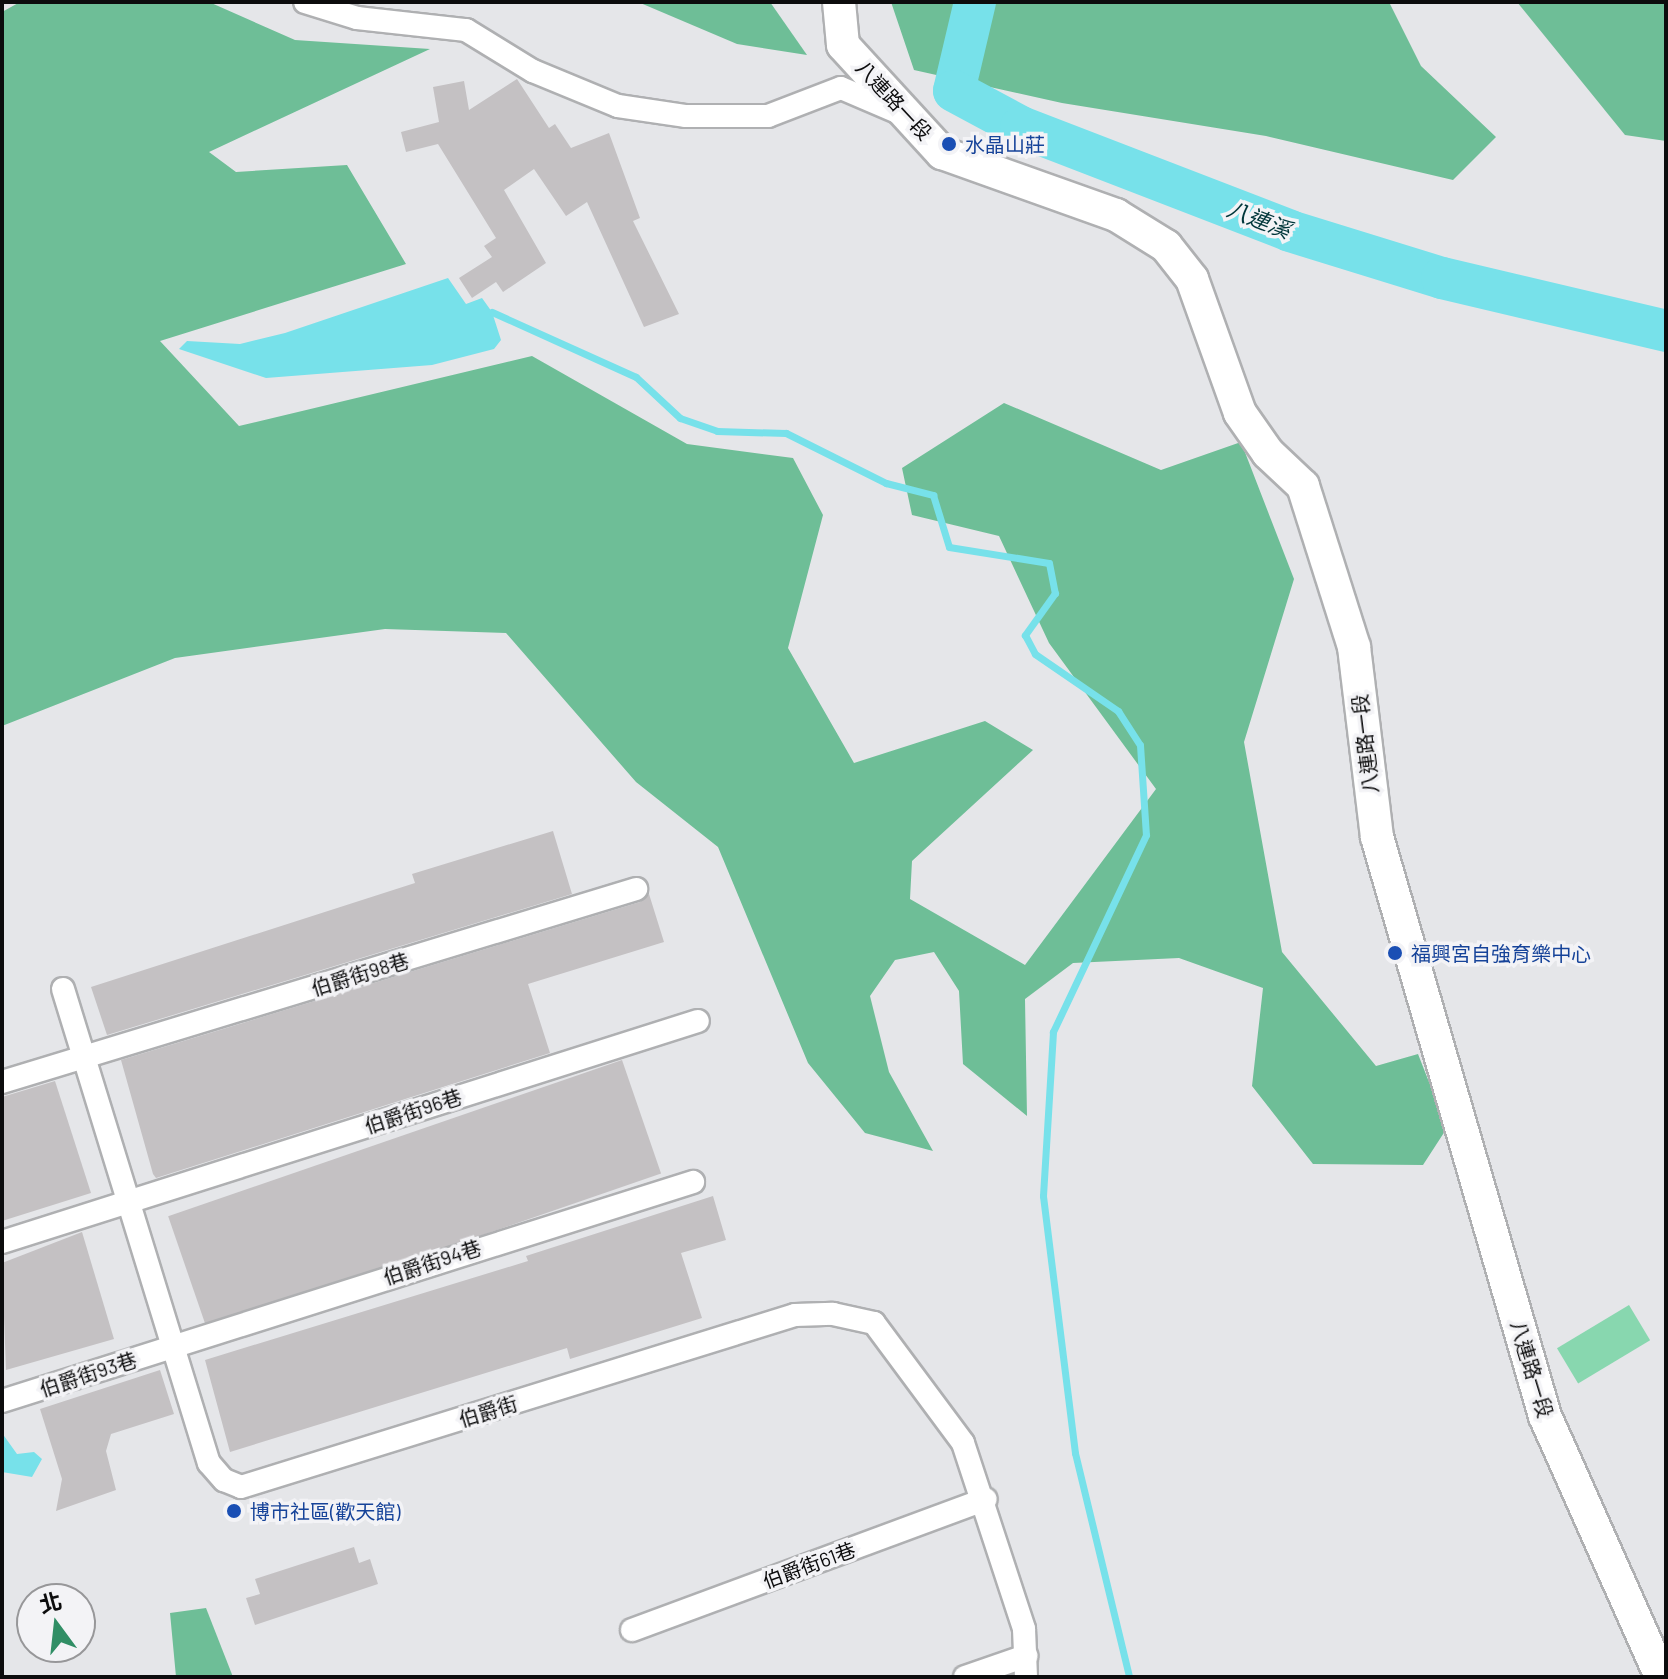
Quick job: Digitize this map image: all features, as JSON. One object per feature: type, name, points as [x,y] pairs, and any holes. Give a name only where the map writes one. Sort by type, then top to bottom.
[{"type":"street","points":[[305,2],[357,18],[466,30],[533,71],[618,106],[686,116],[768,116],[841,88],[915,118]]},
{"type":"street","name":"八連路一段","points":[[839,2],[843,45],[915,118],[942,153],[1116,215],[1166,246],[1192,279],[1240,413],[1268,453],[1303,486],[1354,647],[1377,837],[1545,1416],[1661,1677]]},
{"type":"street","name":"伯爵街98巷","points":[[2,1082],[636,889]]},
{"type":"street","name":"伯爵街","points":[[63,989],[209,1463],[224,1480],[241,1487],[795,1315],[833,1314],[874,1323],[909,1362],[963,1443],[986,1499],[1024,1629],[1026,1666]]},
{"type":"street","name":"伯爵街96巷","points":[[2,1242],[698,1021]]},
{"type":"street","name":"伯爵街94巷","points":[[173,1346],[693,1182]]},
{"type":"street","name":"伯爵街93巷","points":[[2,1401],[173,1346]]},
{"type":"street","name":"伯爵街61巷","points":[[632,1630],[986,1499]]},
{"type":"street","points":[[965,1677],[1026,1666]]},
{"type":"green space","points":[[20,2],[209,2],[295,40],[430,49],[209,152],[236,172],[347,165],[406,264],[160,341],[239,426],[532,356],[687,444],[793,458],[823,515],[788,648],[854,763],[985,721],[1033,750],[912,861],[910,899],[1025,965],[1156,789],[1049,643],[999,536],[912,515],[902,468],[1004,403],[1161,470],[1241,442],[1294,579],[1244,742],[1282,952],[1376,1066],[1418,1054],[1447,1128],[1423,1165],[1313,1164],[1252,1086],[1263,988],[1179,958],[1073,963],[1025,999],[1027,1116],[963,1064],[959,991],[934,952],[895,960],[870,996],[889,1072],[933,1151],[865,1133],[808,1063],[718,847],[636,782],[506,633],[385,629],[175,658],[2,726],[2,12]]},
{"type":"green space","points":[[638,2],[770,2],[807,55],[737,44]]},
{"type":"green space","points":[[891,2],[1389,2],[1421,66],[1496,137],[1453,180],[1266,136],[1062,103],[914,70]]},
{"type":"green space","points":[[1517,2],[1666,2],[1666,141],[1625,135]]},
{"type":"green space","points":[[1629,1305],[1650,1340],[1578,1383],[1557,1348]]},
{"type":"green space","points":[[206,1608],[233,1677],[176,1677],[170,1613]]},
{"type":"water","points":[[448,278],[466,304],[482,298],[492,312],[501,340],[494,349],[432,365],[266,378],[179,349],[187,341],[240,344],[285,333]]},
{"type":"water","points":[[2,1433],[17,1454],[34,1452],[42,1459],[32,1477],[2,1472]]},
{"type":"building","points":[[517,79],[549,128],[555,124],[571,148],[609,133],[640,218],[633,221],[679,314],[644,327],[587,202],[566,216],[534,169],[504,190],[546,263],[503,292],[496,282],[472,298],[459,278],[492,257],[484,246],[496,238],[438,144],[406,152],[401,132],[439,122],[433,87],[464,81],[469,110]]},
{"type":"building","points":[[553,831],[572,894],[107,1035],[91,987],[415,883],[412,874]]},
{"type":"building","points":[[649,894],[664,942],[528,984],[550,1053],[156,1178],[153,1174],[121,1060],[640,902]]},
{"type":"building","points":[[622,1060],[661,1173],[207,1330],[168,1216]]},
{"type":"building","points":[[55,1081],[91,1193],[2,1221],[2,1097]]},
{"type":"building","points":[[713,1196],[726,1240],[681,1253],[702,1318],[570,1359],[567,1348],[230,1452],[205,1360],[528,1261],[526,1256]]},
{"type":"building","points":[[82,1232],[114,1339],[6,1370],[2,1263]]},
{"type":"building","points":[[160,1370],[174,1414],[111,1434],[106,1451],[116,1490],[56,1511],[62,1479],[40,1409]]},
{"type":"building","points":[[354,1547],[359,1563],[370,1559],[378,1584],[255,1625],[246,1598],[260,1594],[255,1579]]},
{"type":"waterway","name":"八連溪","points":[[975,2],[954,91],[1021,127],[1290,231],[1442,278],[1666,331]]},
{"type":"waterway","points":[[492,312],[636,377],[680,418],[717,431],[786,433],[886,483],[933,495],[949,547],[1049,563],[1055,593],[1025,635],[1035,654],[1118,711],[1140,745],[1146,835],[1053,1032],[1043,1196],[1075,1453],[1129,1677]]},
{"type":"place","name":"水晶山莊","points":[[949,144]]},
{"type":"place","name":"福興宮自強育樂中心","points":[[1395,953]]},
{"type":"place","name":"博市社區(歡天館)","points":[[234,1511]]}]
